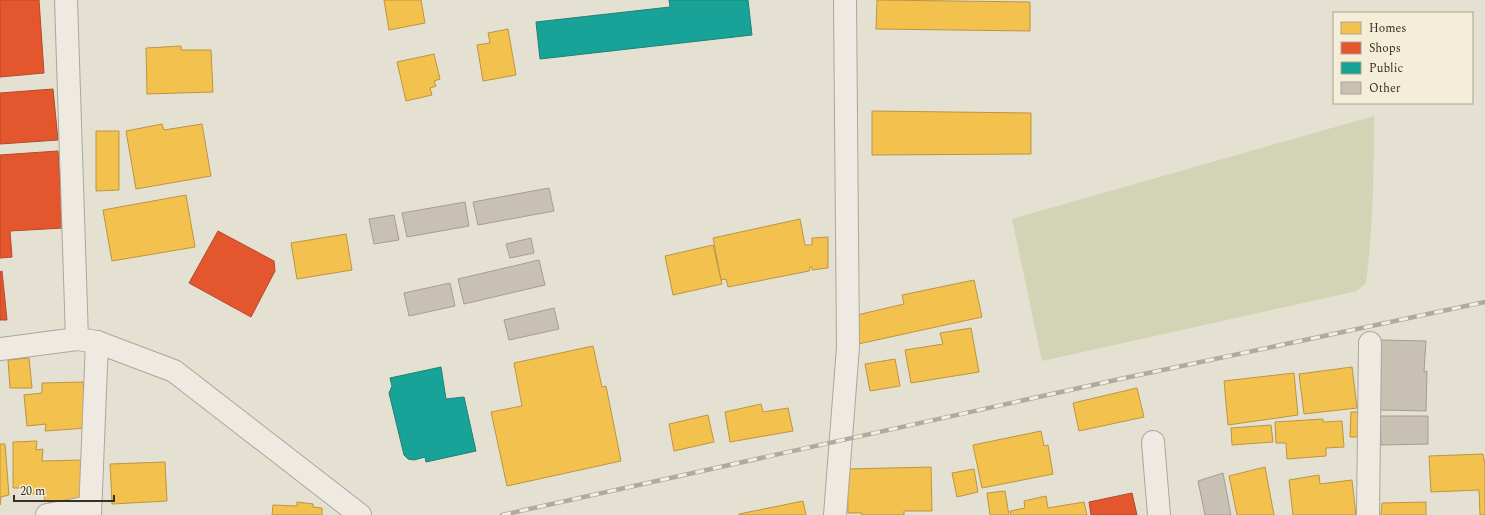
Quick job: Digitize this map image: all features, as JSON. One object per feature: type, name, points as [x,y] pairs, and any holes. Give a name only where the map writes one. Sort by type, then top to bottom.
[{"type":"street","points":[[47,515],[90,511],[87,340],[66,0]]},
{"type":"street","points":[[834,515],[848,347],[845,0]]},
{"type":"street","points":[[0,349],[87,340],[174,370],[360,515]]},
{"type":"street","points":[[1368,515],[1370,343]]},
{"type":"street","points":[[1153,442],[1159,515]]},
{"type":"green space","points":[[1374,116],[1373,200],[1370,242],[1366,283],[1357,291],[1042,361],[1012,219]]},
{"type":"building: Homes","points":[[384,0],[421,0],[425,23],[389,30]]},
{"type":"building: Homes","points":[[877,0],[1030,2],[1030,31],[876,29]]},
{"type":"building: Homes","points":[[508,29],[516,75],[483,81],[477,45],[490,43],[488,33]]},
{"type":"building: Homes","points":[[181,46],[181,50],[211,50],[213,92],[147,94],[146,48]]},
{"type":"building: Homes","points":[[434,54],[440,79],[434,81],[436,86],[430,88],[432,95],[406,101],[397,62]]},
{"type":"building: Homes","points":[[872,111],[1031,113],[1031,154],[872,155]]},
{"type":"building: Homes","points":[[162,124],[164,130],[202,124],[211,176],[136,189],[126,131]]},
{"type":"building: Homes","points":[[96,131],[119,131],[119,190],[96,191]]},
{"type":"building: Homes","points":[[186,195],[195,247],[112,261],[103,210]]},
{"type":"building: Homes","points":[[800,219],[805,245],[812,245],[812,238],[828,237],[828,268],[812,270],[812,267],[810,267],[809,271],[728,287],[726,279],[721,280],[713,238]]},
{"type":"building: Homes","points":[[346,234],[352,270],[297,279],[291,243]]},
{"type":"building: Homes","points":[[713,245],[722,284],[673,295],[665,256]]},
{"type":"building: Homes","points":[[974,280],[982,317],[849,346],[857,315],[904,304],[902,295]]},
{"type":"building: Homes","points":[[971,328],[979,372],[911,383],[905,350],[943,344],[940,333]]},
{"type":"building: Homes","points":[[593,346],[602,387],[606,386],[621,461],[507,486],[491,412],[522,406],[514,363]]},
{"type":"building: Homes","points":[[29,358],[32,388],[10,388],[8,360]]},
{"type":"building: Homes","points":[[895,359],[900,386],[870,391],[865,364]]},
{"type":"building: Homes","points":[[1352,367],[1357,408],[1304,414],[1299,374]]},
{"type":"building: Homes","points":[[1294,373],[1298,415],[1228,425],[1224,381]]},
{"type":"building: Homes","points":[[83,382],[87,428],[45,431],[46,424],[27,426],[24,395],[42,393],[42,383]]},
{"type":"building: Homes","points":[[1137,388],[1144,417],[1079,431],[1073,403]]},
{"type":"building: Homes","points":[[761,404],[763,412],[788,408],[793,431],[730,442],[725,412]]},
{"type":"building: Homes","points":[[1351,412],[1365,412],[1364,437],[1350,437]]},
{"type":"building: Homes","points":[[708,415],[714,442],[674,451],[669,424]]},
{"type":"building: Homes","points":[[1323,419],[1323,422],[1342,421],[1344,447],[1326,448],[1326,456],[1287,459],[1286,443],[1276,443],[1275,422]]},
{"type":"building: Homes","points":[[1271,425],[1273,442],[1232,445],[1231,428]]},
{"type":"building: Homes","points":[[1041,431],[1044,446],[1048,445],[1053,474],[982,488],[973,445]]},
{"type":"building: Homes","points":[[37,441],[36,450],[43,449],[42,461],[82,460],[81,509],[49,510],[49,501],[45,501],[44,494],[26,494],[26,488],[13,488],[13,442]]},
{"type":"building: Homes","points":[[0,444],[5,444],[9,495],[1,497],[0,505]]},
{"type":"building: Homes","points":[[1483,454],[1485,464],[1485,515],[1480,515],[1479,490],[1431,492],[1429,456]]},
{"type":"building: Homes","points":[[165,462],[167,501],[112,504],[110,464]]},
{"type":"building: Homes","points":[[931,467],[932,511],[904,511],[904,515],[862,515],[862,513],[848,513],[847,469]]},
{"type":"building: Homes","points":[[1265,467],[1274,515],[1237,515],[1229,476]]},
{"type":"building: Homes","points":[[974,469],[978,492],[957,497],[952,473]]},
{"type":"building: Homes","points":[[1319,475],[1320,484],[1352,480],[1356,515],[1293,515],[1289,480]]},
{"type":"building: Homes","points":[[1005,491],[1009,515],[990,515],[987,493]]},
{"type":"building: Homes","points":[[1046,496],[1048,508],[1084,502],[1087,515],[1011,515],[1010,511],[1025,508],[1024,501]]},
{"type":"building: Homes","points":[[803,501],[806,515],[739,515],[739,514]]},
{"type":"building: Homes","points":[[297,502],[313,504],[313,507],[322,508],[322,515],[272,515],[273,505],[297,506]]},
{"type":"building: Homes","points":[[1426,502],[1426,515],[1381,515],[1382,503]]},
{"type":"building: Shops","points":[[0,0],[39,0],[44,73],[0,77]]},
{"type":"building: Shops","points":[[53,89],[58,140],[0,144],[0,93]]},
{"type":"building: Shops","points":[[58,151],[63,228],[10,231],[12,257],[0,258],[0,155]]},
{"type":"building: Shops","points":[[218,231],[274,261],[275,271],[251,317],[189,283]]},
{"type":"building: Shops","points":[[2,271],[7,320],[0,320],[0,272]]},
{"type":"building: Shops","points":[[1132,493],[1137,515],[1091,515],[1089,502]]},
{"type":"building: Public","points":[[669,0],[748,0],[752,35],[540,59],[536,22],[670,7]]},
{"type":"building: Public","points":[[441,367],[446,399],[464,397],[476,451],[426,462],[425,457],[414,460],[408,459],[404,455],[389,393],[392,386],[390,378]]},
{"type":"building: Other","points":[[549,188],[554,211],[478,225],[473,202]]},
{"type":"building: Other","points":[[465,202],[469,226],[407,237],[402,213]]},
{"type":"building: Other","points":[[394,215],[399,240],[374,244],[369,219]]},
{"type":"building: Other","points":[[531,238],[534,253],[510,258],[506,244]]},
{"type":"building: Other","points":[[539,260],[545,285],[464,304],[458,279]]},
{"type":"building: Other","points":[[450,283],[455,306],[409,316],[404,293]]},
{"type":"building: Other","points":[[554,308],[559,329],[509,340],[504,320]]},
{"type":"building: Other","points":[[1381,340],[1426,341],[1424,372],[1427,371],[1426,411],[1379,410]]},
{"type":"building: Other","points":[[1380,416],[1428,416],[1428,444],[1381,445]]},
{"type":"building: Other","points":[[1223,473],[1231,515],[1205,515],[1198,481]]},
{"type":"railway","points":[[502,515],[1120,379],[1485,302]]}]
